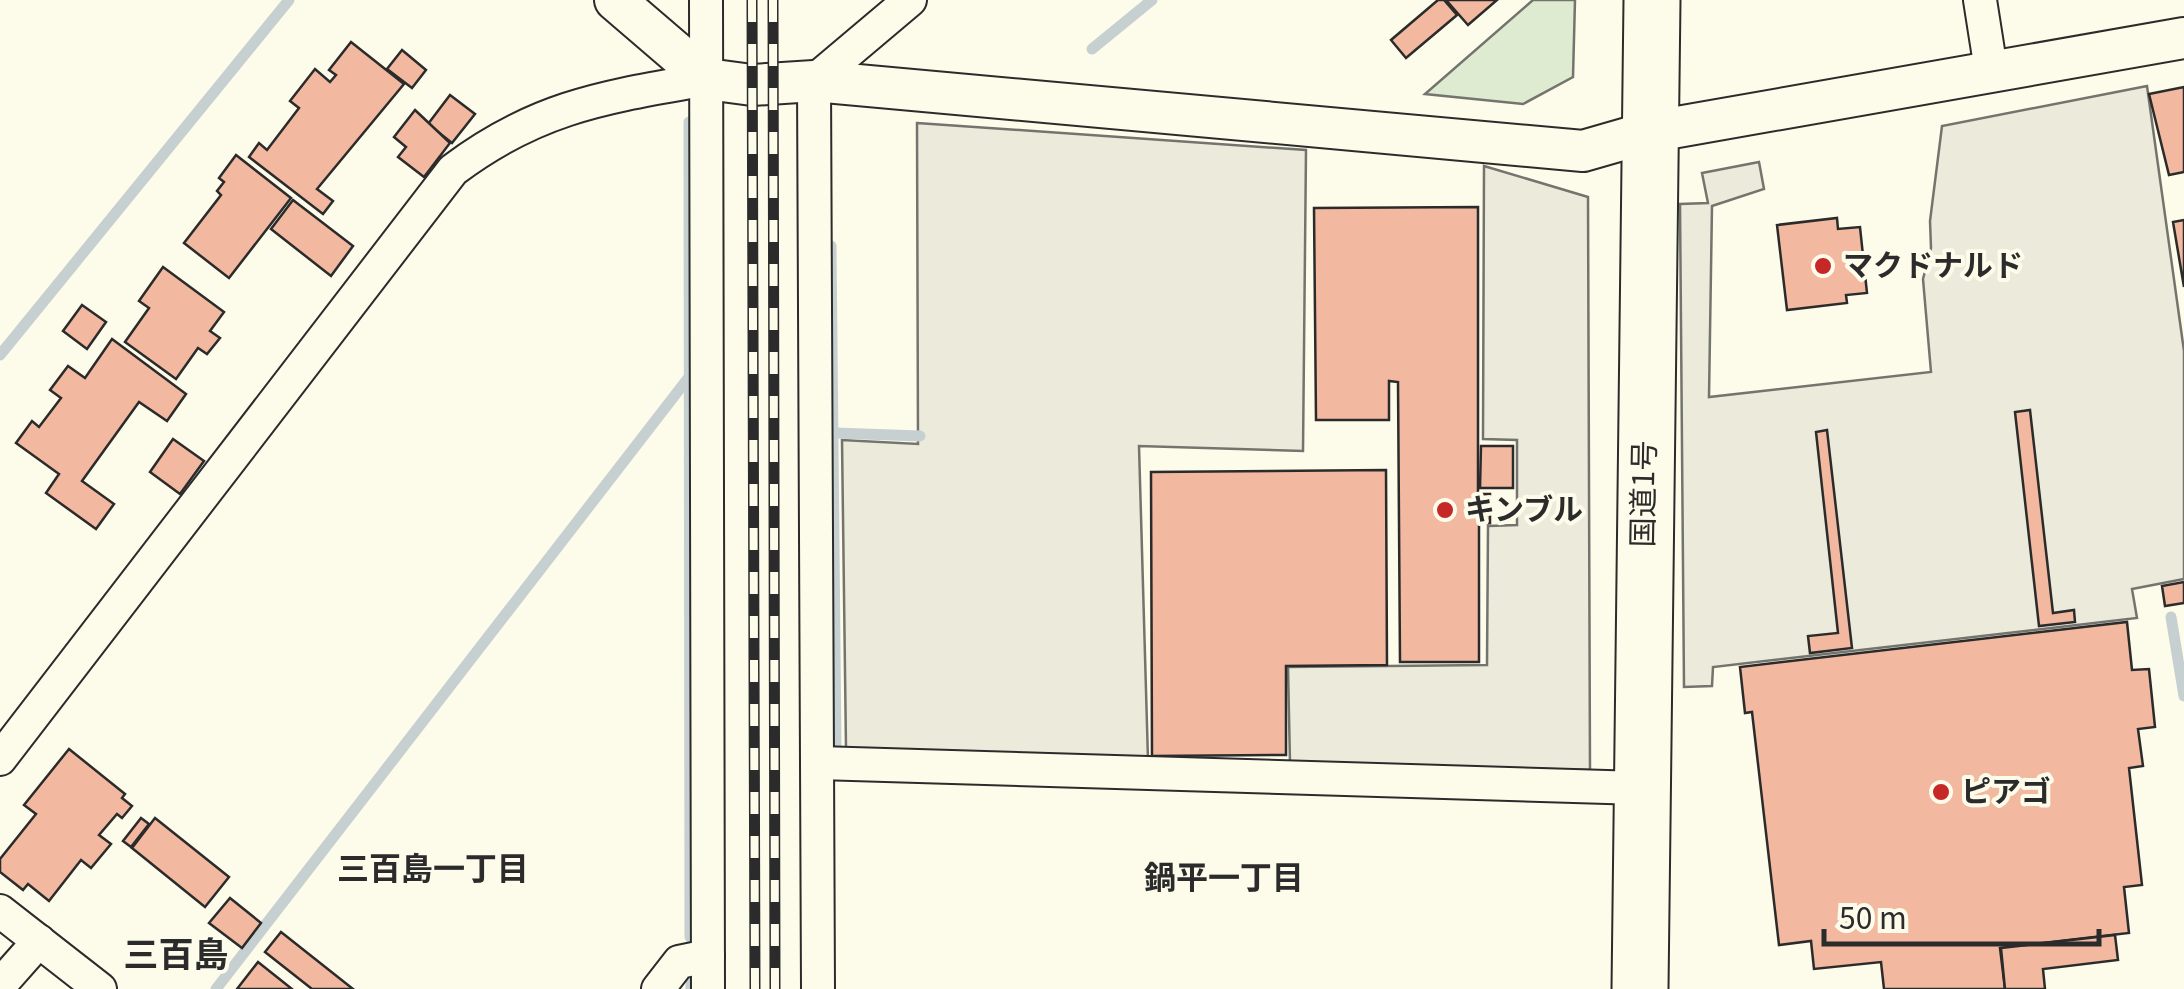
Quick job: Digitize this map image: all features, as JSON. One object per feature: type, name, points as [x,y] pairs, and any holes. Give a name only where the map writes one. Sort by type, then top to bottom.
[{"type":"highway","name":"国道1号","points":[[1640,989],[1652,0]]},
{"type":"street","points":[[615,0],[707,79]]},
{"type":"street","points":[[706,0],[708,989]]},
{"type":"street","points":[[814,81],[910,0]]},
{"type":"street","points":[[1980,0],[1992,70]]},
{"type":"street","points":[[0,760],[454,170],[528,121],[598,98],[707,79],[774,85],[814,81],[1583,151],[1649,132],[2184,38]]},
{"type":"street","points":[[814,81],[818,989]]},
{"type":"street","points":[[819,763],[1640,788]]},
{"type":"street","points":[[0,910],[100,989]]},
{"type":"street","points":[[0,986],[38,941]]},
{"type":"street","points":[[658,989],[680,962],[708,956]]},
{"type":"green space","points":[[1533,0],[1575,0],[1573,77],[1523,104],[1425,94]]},
{"type":"shaded area","points":[[2147,86],[2184,351],[2184,579],[2132,589],[2137,618],[1713,667],[1712,686],[1684,687],[1680,204],[1708,203],[1702,173],[1759,162],[1764,189],[1712,206],[1709,397],[1931,372],[1923,279],[1931,248],[1930,221],[1942,126]]},
{"type":"shaded area","points":[[917,123],[1306,150],[1303,451],[1139,446],[1148,760],[846,748],[842,440],[918,444]]},
{"type":"shaded area","points":[[1484,166],[1588,197],[1590,770],[1290,763],[1288,667],[1487,665],[1488,526],[1517,525],[1517,440],[1483,439]]},
{"type":"building","points":[[1438,0],[1444,0],[1457,15],[1406,58],[1391,40]]},
{"type":"building","points":[[1446,0],[1497,0],[1468,25]]},
{"type":"building","points":[[351,42],[404,84],[317,189],[333,201],[323,214],[249,157],[259,143],[267,150],[299,108],[290,101],[315,69],[330,82],[336,75],[329,70]]},
{"type":"building","points":[[402,50],[426,70],[412,88],[387,69]]},
{"type":"building","points":[[2184,87],[2184,172],[2169,175],[2149,94]]},
{"type":"building","points":[[450,95],[475,114],[452,143],[428,124]]},
{"type":"building","points":[[415,110],[450,143],[424,177],[398,157],[406,147],[394,137]]},
{"type":"building","points":[[236,155],[291,198],[229,278],[184,243],[221,195],[217,191],[224,182],[219,178]]},
{"type":"building","points":[[293,200],[353,246],[331,276],[271,229]]},
{"type":"building","points":[[1478,207],[1478,494],[1490,494],[1490,523],[1479,524],[1479,662],[1400,662],[1398,382],[1389,381],[1389,420],[1316,420],[1314,208]]},
{"type":"building","points":[[1837,218],[1838,229],[1860,227],[1867,293],[1846,295],[1847,303],[1787,310],[1777,225]]},
{"type":"building","points":[[2184,220],[2184,287],[2173,222]]},
{"type":"building","points":[[163,267],[224,312],[210,331],[220,338],[207,354],[198,348],[176,379],[125,342],[149,308],[139,301]]},
{"type":"building","points":[[82,305],[106,322],[87,349],[63,331]]},
{"type":"building","points":[[112,339],[186,394],[167,421],[139,402],[82,481],[114,504],[96,529],[46,493],[59,474],[16,443],[32,421],[39,427],[61,398],[50,390],[68,366],[85,378]]},
{"type":"building","points":[[2030,410],[2053,613],[2074,610],[2075,622],[2039,626],[2015,412]]},
{"type":"building","points":[[1827,430],[1852,648],[1810,653],[1808,636],[1838,633],[1816,432]]},
{"type":"building","points":[[173,439],[204,461],[180,494],[150,472]]},
{"type":"building","points":[[1481,446],[1513,446],[1513,488],[1480,488]]},
{"type":"building","points":[[1386,470],[1387,665],[1286,666],[1286,755],[1152,756],[1151,472]]},
{"type":"building","points":[[2184,582],[2184,603],[2165,606],[2162,586]]},
{"type":"building","points":[[2127,622],[2132,670],[2149,669],[2155,727],[2138,729],[2143,766],[2129,768],[2142,885],[2124,887],[2129,933],[2000,948],[2005,989],[1884,989],[1881,962],[1814,969],[1811,941],[1779,945],[1752,712],[1745,713],[1740,667]]},
{"type":"building","points":[[69,749],[125,794],[122,798],[132,806],[122,818],[117,814],[99,835],[111,844],[91,868],[81,860],[49,901],[28,884],[23,890],[0,872],[0,859],[36,814],[24,805]]},
{"type":"building","points":[[141,818],[149,824],[131,847],[123,841]]},
{"type":"building","points":[[155,818],[229,877],[205,907],[132,848]]},
{"type":"building","points":[[230,898],[261,923],[242,948],[209,923]]},
{"type":"building","points":[[281,932],[353,989],[312,989],[265,952]]},
{"type":"building","points":[[2115,935],[2118,960],[2043,969],[2045,989],[2005,989],[2001,948]]},
{"type":"building","points":[[258,962],[292,989],[237,989]]},
{"type":"waterway","points":[[0,355],[289,0]]},
{"type":"waterway","points":[[1092,49],[1152,0]]},
{"type":"waterway","points":[[689,122],[690,937]]},
{"type":"waterway","points":[[831,246],[836,746]]},
{"type":"waterway","points":[[216,989],[689,377]]},
{"type":"waterway","points":[[835,433],[920,436]]},
{"type":"waterway","points":[[2171,617],[2184,696]]},
{"type":"waterway","points":[[691,984],[691,989]]},
{"type":"railway","points":[[752,0],[755,989]]},
{"type":"railway","points":[[773,0],[775,989]]},
{"type":"place","name":"マクドナルド","points":[[1823,266]]},
{"type":"place","name":"キンブル","points":[[1445,510]]},
{"type":"place","name":"ピアゴ","points":[[1941,792]]},
{"type":"district","name":"三百島一丁目","points":[[433,869]]},
{"type":"district","name":"鍋平一丁目","points":[[1224,878]]},
{"type":"district","name":"三百島","points":[[176,955]]}]
